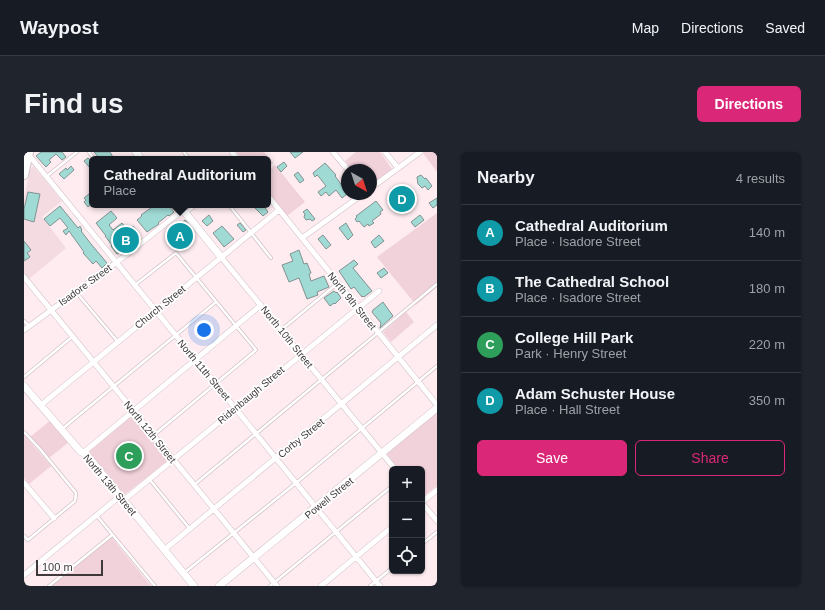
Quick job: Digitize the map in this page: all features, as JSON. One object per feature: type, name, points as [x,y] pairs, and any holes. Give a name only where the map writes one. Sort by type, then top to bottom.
[{"type":"main road","points":[[24,175],[28,154]]},
{"type":"street","points":[[333,152],[343,164]]},
{"type":"street","points":[[385,152],[398,168]]},
{"type":"street","points":[[377,184],[420,152]]},
{"type":"street","name":"North 11th Street","points":[[28,154],[380,586]]},
{"type":"street","name":"North 9th Street","points":[[271,200],[437,405]]},
{"type":"street","points":[[302,238],[355,200]]},
{"type":"street","name":"Isadore Street","points":[[26,328],[117,262],[183,209]]},
{"type":"street","name":"North 10th Street","points":[[183,209],[392,466]]},
{"type":"street","name":"Church Street","points":[[41,405],[279,210]]},
{"type":"street","name":"North 12th Street","points":[[24,277],[234,533],[274,585]]},
{"type":"street","name":"Ridenbaugh Street","points":[[24,575],[96,515],[150,479],[301,354],[380,291]]},
{"type":"street","points":[[84,452],[261,305]]},
{"type":"street","name":"Corby Street","points":[[164,550],[437,325]]},
{"type":"street","name":"North 13th Street","points":[[24,386],[80,451],[84,452],[194,586]]},
{"type":"street","name":"Powell Street","points":[[219,586],[317,508],[437,408]]},
{"type":"street","points":[[24,483],[54,518]]},
{"type":"street","points":[[423,502],[437,490]]},
{"type":"street","points":[[425,507],[437,521]]},
{"type":"street","points":[[321,586],[389,529]]},
{"type":"lane","points":[[47,176],[76,152]]},
{"type":"lane","points":[[231,208],[271,258]]},
{"type":"lane","points":[[135,286],[176,253],[256,350],[153,436]]},
{"type":"lane","points":[[281,330],[338,282]]},
{"type":"lane","points":[[194,485],[437,284]]},
{"type":"lane","points":[[76,292],[118,342]]},
{"type":"lane","points":[[62,429],[216,302]]},
{"type":"lane","points":[[24,321],[26,328]]},
{"type":"lane","points":[[24,377],[73,337]]},
{"type":"lane","points":[[184,573],[362,429],[437,366]]},
{"type":"lane","points":[[24,432],[76,493],[75,501],[28,540],[24,536]]},
{"type":"lane","points":[[150,479],[190,529]]},
{"type":"lane","points":[[274,585],[389,489]]},
{"type":"lane","points":[[96,515],[155,586]]},
{"type":"lane","points":[[425,542],[437,532]]},
{"type":"lane","points":[[49,586],[112,535]]},
{"type":"lane","points":[[370,586],[389,570]]},
{"type":"shaded area","points":[[236,152],[264,152],[267,156],[239,156]]},
{"type":"shaded area","points":[[356,152],[380,152],[392,169],[377,180],[377,164],[347,164],[345,161]]},
{"type":"shaded area","points":[[437,152],[437,172],[423,153]]},
{"type":"shaded area","points":[[275,165],[305,202],[287,216],[271,196],[271,168]]},
{"type":"shaded area","points":[[33,166],[62,201],[42,217],[66,248],[29,279],[24,273],[24,199],[30,170]]},
{"type":"shaded area","points":[[437,213],[437,287],[416,305],[377,257]]},
{"type":"shaded area","points":[[406,312],[414,322],[391,342],[383,332]]},
{"type":"shaded area","points":[[437,412],[437,486],[425,495],[425,466],[397,466],[387,454]]},
{"type":"shaded area","points":[[131,416],[135,418],[169,460],[124,495],[89,452]]},
{"type":"shaded area","points":[[51,420],[69,442],[49,458],[30,437]]},
{"type":"shaded area","points":[[24,435],[51,466],[29,484],[24,478]]},
{"type":"shaded area","points":[[111,537],[151,586],[51,586]]},
{"type":"building","points":[[41,152],[62,152],[66,157],[62,160],[56,154],[49,160],[51,162],[46,167],[36,156]]},
{"type":"building","points":[[94,152],[110,152],[112,156],[97,156]]},
{"type":"building","points":[[290,152],[303,152],[295,158]]},
{"type":"building","points":[[88,158],[89,159],[89,167],[84,161]]},
{"type":"building","points":[[284,162],[287,166],[281,172],[277,167]]},
{"type":"building","points":[[325,163],[336,175],[335,176],[341,184],[341,197],[336,190],[329,196],[326,192],[321,196],[318,192],[326,186],[317,175],[315,177],[313,173]]},
{"type":"building","points":[[71,166],[74,170],[64,179],[59,174]]},
{"type":"building","points":[[298,172],[304,180],[300,183],[294,175]]},
{"type":"building","points":[[421,175],[425,179],[426,178],[432,186],[428,190],[425,186],[422,188],[418,184],[417,177]]},
{"type":"building","points":[[399,191],[407,194],[411,201],[405,207],[404,206],[401,208],[395,202],[396,201],[393,197]]},
{"type":"building","points":[[28,192],[40,194],[34,222],[24,219],[24,209]]},
{"type":"building","points":[[89,194],[88,207],[84,202],[86,200],[84,198]]},
{"type":"building","points":[[437,198],[437,205],[433,208],[429,203]]},
{"type":"building","points":[[376,201],[383,210],[380,212],[381,214],[372,221],[374,223],[369,226],[368,224],[364,227],[359,221],[357,222],[355,219],[357,217],[356,216]]},
{"type":"building","points":[[60,206],[78,228],[80,226],[81,231],[107,263],[102,268],[96,261],[93,264],[83,253],[84,252],[69,231],[66,235],[63,231],[68,228],[60,218],[50,226],[44,219]]},
{"type":"building","points":[[151,208],[171,208],[174,212],[147,232],[137,220],[142,216],[141,215]]},
{"type":"building","points":[[255,208],[265,208],[268,212],[263,216]]},
{"type":"building","points":[[307,209],[315,219],[312,221],[310,219],[306,220],[304,217],[305,214],[303,212]]},
{"type":"building","points":[[111,211],[117,218],[109,225],[113,230],[122,223],[128,230],[133,226],[138,232],[136,233],[140,238],[122,253],[120,252],[117,254],[96,223]]},
{"type":"building","points":[[209,215],[213,221],[207,226],[202,221]]},
{"type":"building","points":[[420,215],[424,220],[415,227],[411,222]]},
{"type":"building","points":[[185,220],[190,226],[188,227],[193,234],[174,249],[166,239],[180,228],[178,226]]},
{"type":"building","points":[[240,223],[246,230],[243,232],[237,225]]},
{"type":"building","points":[[346,223],[353,235],[348,240],[339,228]]},
{"type":"building","points":[[222,226],[234,239],[224,247],[213,233]]},
{"type":"building","points":[[323,235],[331,245],[326,249],[318,239]]},
{"type":"building","points":[[379,235],[384,241],[375,248],[371,242]]},
{"type":"building","points":[[24,241],[31,250],[27,253],[30,257],[24,261]]},
{"type":"building","points":[[299,250],[304,264],[307,263],[311,273],[309,274],[311,281],[324,276],[329,287],[317,292],[318,295],[307,299],[299,278],[289,282],[282,265],[293,261],[290,254]]},
{"type":"building","points":[[354,260],[358,264],[353,268],[372,291],[364,297],[362,297],[354,287],[351,289],[339,271]]},
{"type":"building","points":[[384,268],[388,273],[381,278],[377,273]]},
{"type":"building","points":[[334,291],[336,293],[337,292],[341,298],[335,304],[334,303],[330,306],[324,298]]},
{"type":"building","points":[[383,302],[393,316],[380,328],[381,323],[372,312]]},
{"type":"place","name":"Adam Schuster House","points":[[402,199]]},
{"type":"place","name":"Cathedral Auditorium","points":[[180,236]]},
{"type":"place","name":"The Cathedral School","points":[[126,240]]},
{"type":"place","name":"College Hill Park","points":[[129,456]]}]
